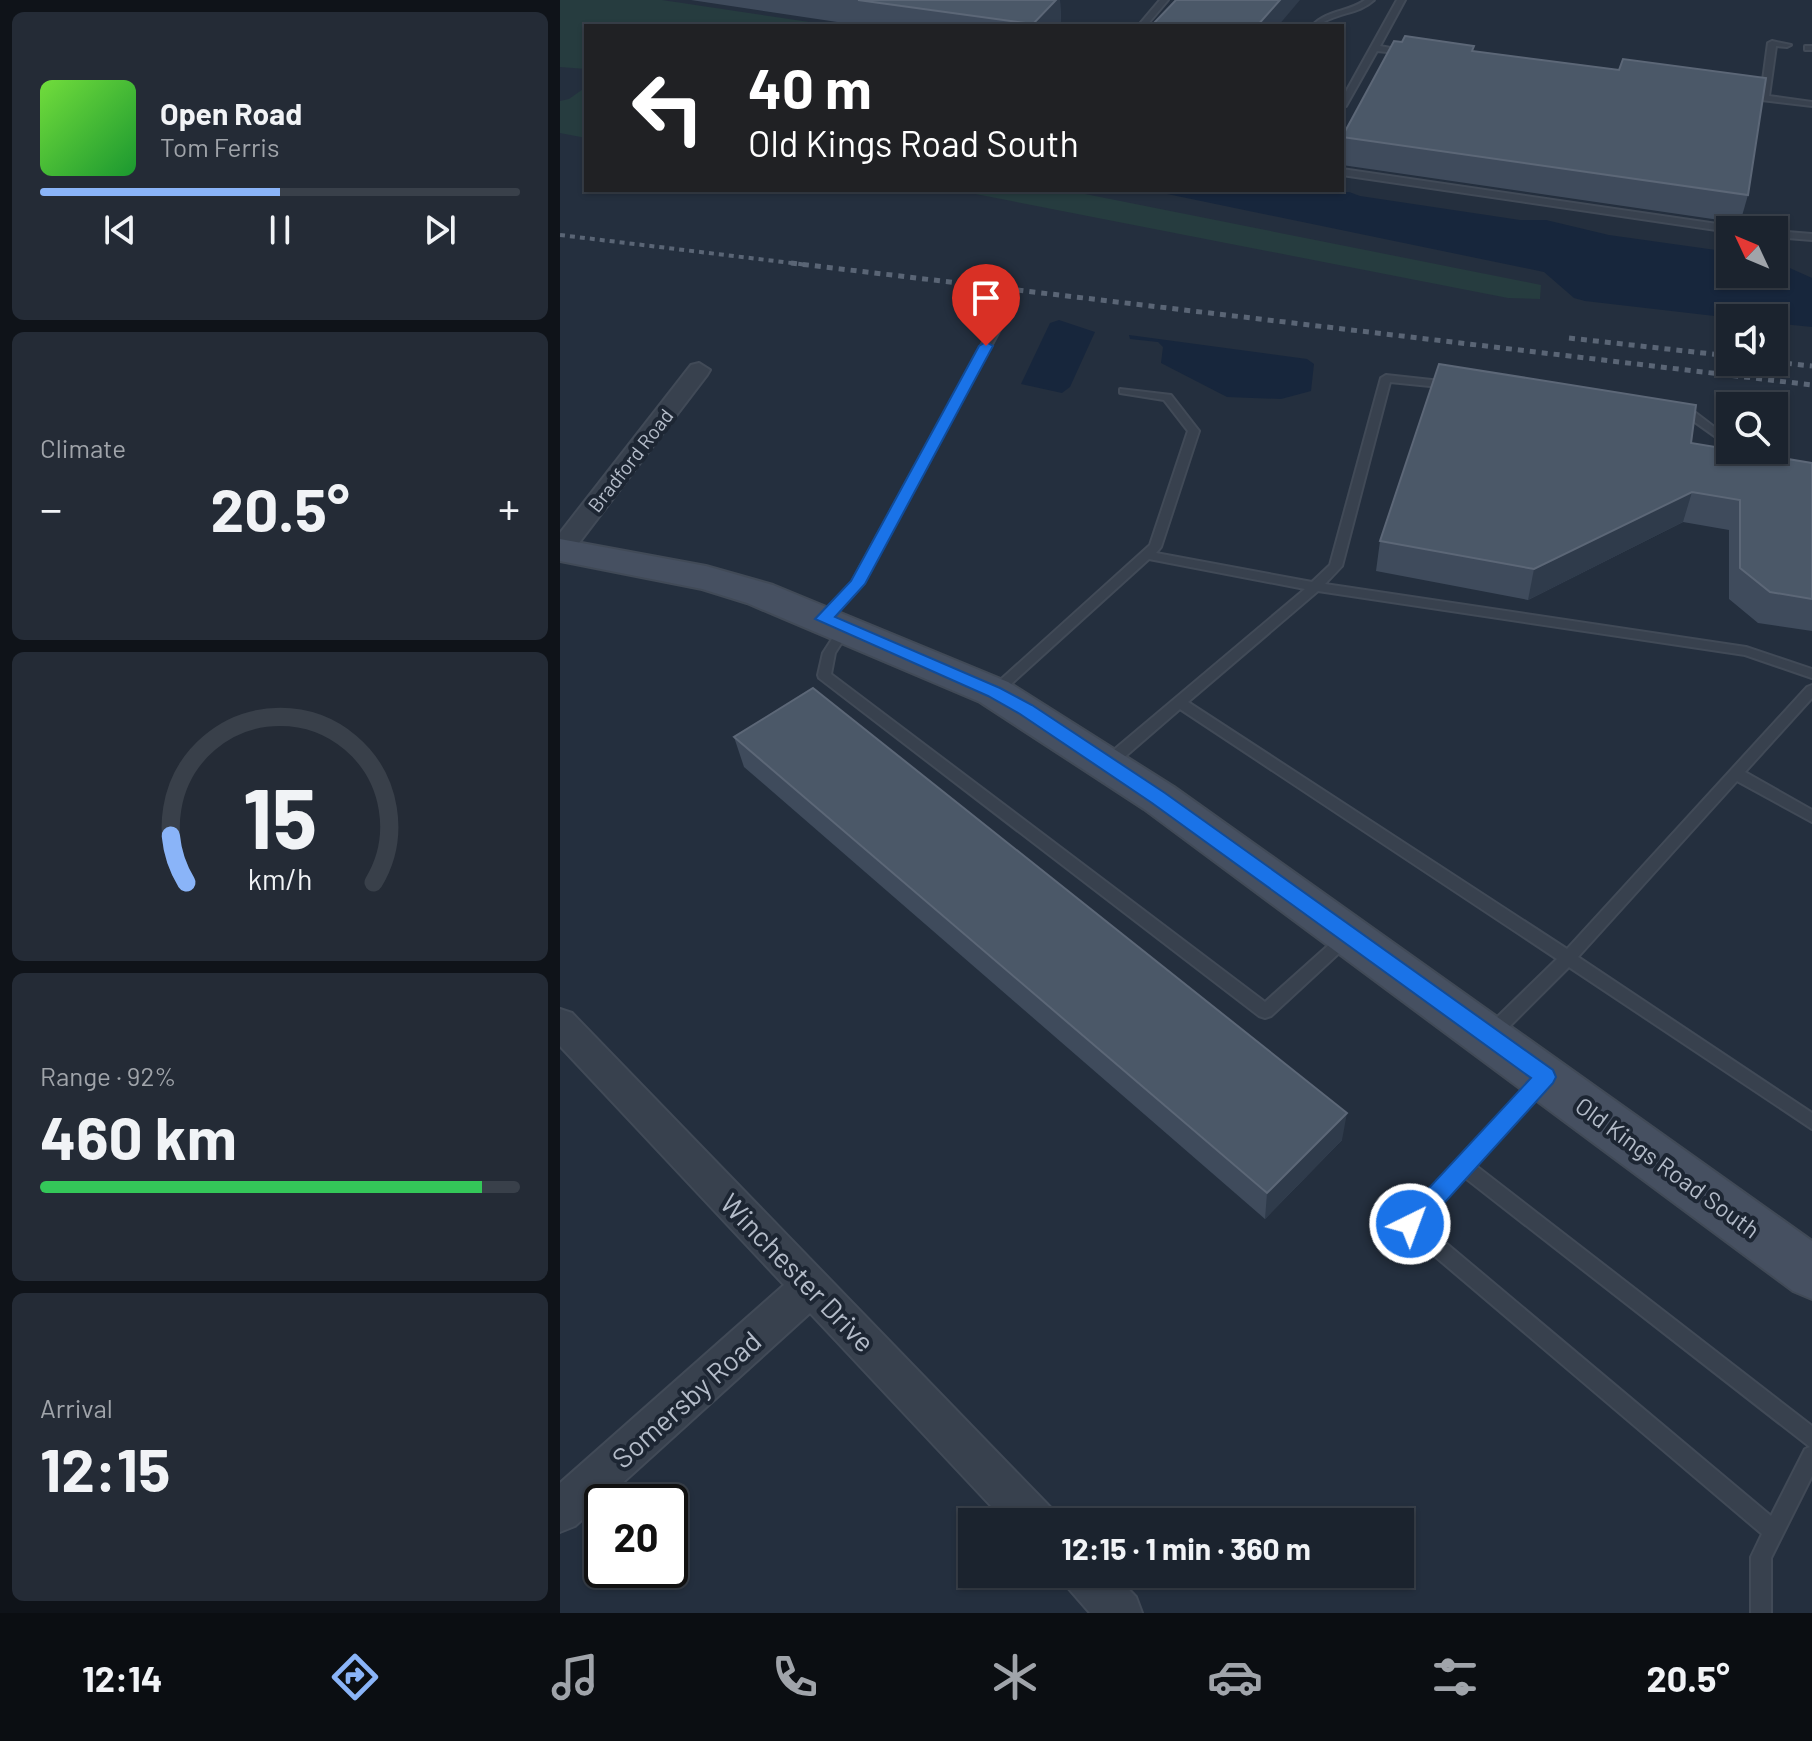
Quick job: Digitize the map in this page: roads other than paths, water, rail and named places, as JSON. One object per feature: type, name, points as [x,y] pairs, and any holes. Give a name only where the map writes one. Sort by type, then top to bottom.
[{"type":"street","name":"Bradford Road","points":[[560,550],[699,370]]},
{"type":"street","name":"Old Kings Road South","points":[[560,550],[706,578],[760,594],[994,692],[1107,764],[1349,935],[1812,1273]]},
{"type":"street","name":"Winchester Drive","points":[[560,1023],[1022,1508]]},
{"type":"street","name":"Somersby Road","points":[[560,1511],[812,1286]]},
{"type":"street","points":[[1097,1588],[1120,1613]]},
{"type":"lane","points":[[1144,24],[1164,0]]},
{"type":"lane","points":[[1318,24],[1326,17],[1361,9],[1370,0]]},
{"type":"lane","points":[[1344,102],[1401,0]]},
{"type":"lane","points":[[1766,94],[1772,43],[1787,45]]},
{"type":"lane","points":[[1375,48],[1411,53]]},
{"type":"lane","points":[[1736,94],[1812,95]]},
{"type":"lane","points":[[1766,94],[1812,104]]},
{"type":"lane","points":[[1344,172],[1716,227]]},
{"type":"lane","points":[[1788,235],[1812,237]]},
{"type":"lane","points":[[999,322],[834,623],[824,675],[1265,1011],[1349,935]]},
{"type":"lane","points":[[1107,764],[1336,566],[1386,378],[1466,387]]},
{"type":"lane","points":[[994,692],[1155,547],[1194,431],[1167,397],[1124,391]]},
{"type":"lane","points":[[1657,408],[1688,412],[1716,433]]},
{"type":"lane","points":[[1146,555],[1315,587],[1746,651],[1812,674]]},
{"type":"lane","points":[[1489,1037],[1568,958],[1812,690]]},
{"type":"lane","points":[[1179,702],[1812,1122]]},
{"type":"lane","points":[[1735,773],[1812,817]]},
{"type":"lane","points":[[1545,1077],[1410,1224],[1773,1531]]},
{"type":"lane","points":[[1463,1166],[1812,1438]]},
{"type":"lane","points":[[1761,1613],[1761,1557],[1812,1456]]},
{"type":"water","points":[[1158,192],[1349,192],[1520,220],[1546,220],[1609,235],[1716,250],[1716,288],[1788,288],[1788,267],[1812,278],[1812,327],[1788,324],[1788,304],[1716,304],[1716,316],[1574,298],[1544,272]]},
{"type":"water","points":[[1059,320],[1095,332],[1070,387],[1062,393],[1021,384],[1050,323]]},
{"type":"water","points":[[1129,335],[1307,359],[1314,364],[1311,391],[1281,399],[1227,397],[1161,363],[1163,347],[1158,342],[1130,339]]},
{"type":"railway","points":[[560,235],[808,265]]},
{"type":"railway","points":[[791,263],[1812,385]]},
{"type":"railway","points":[[1569,338],[1716,354]]},
{"type":"railway","points":[[1788,363],[1812,366]]}]
